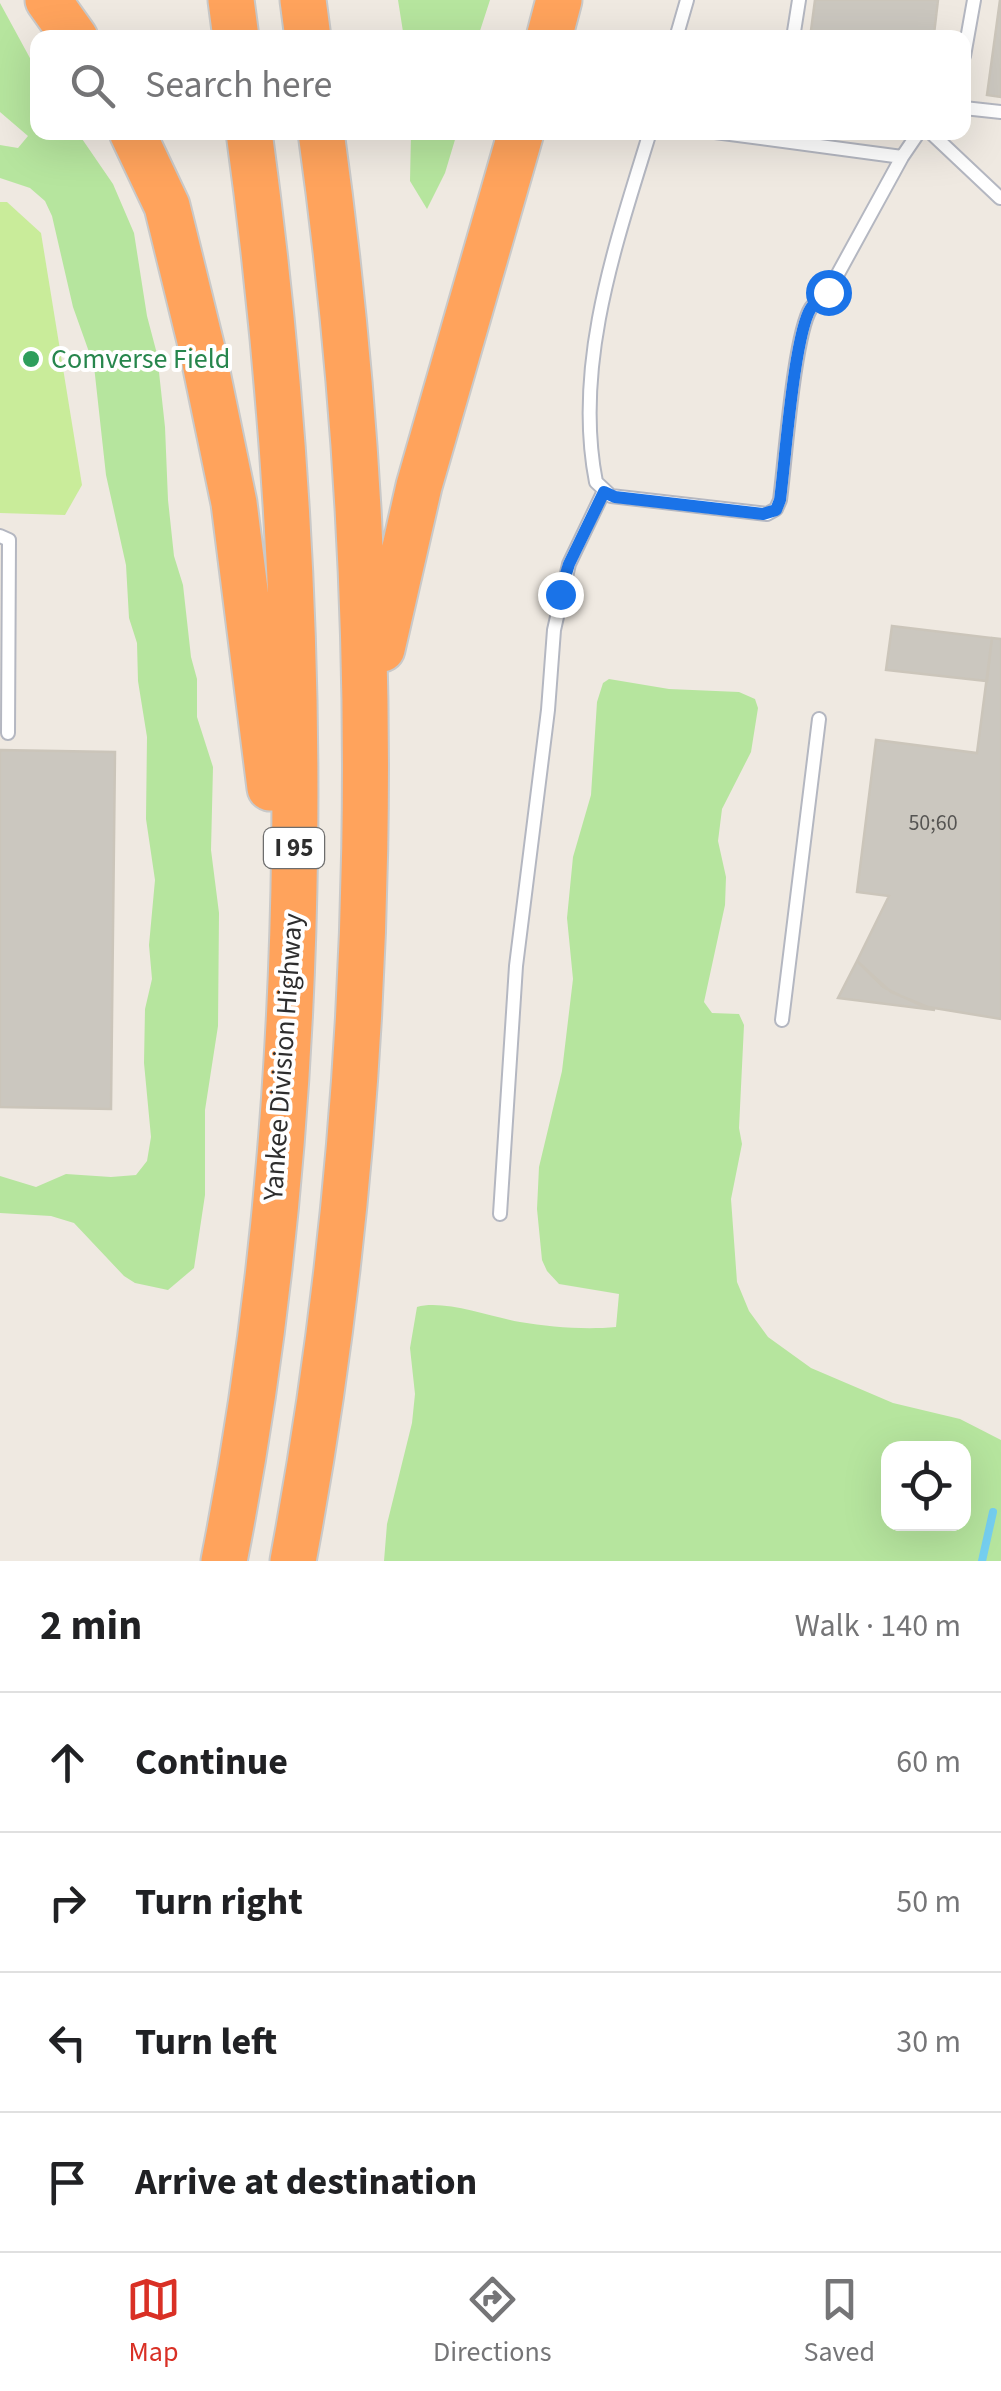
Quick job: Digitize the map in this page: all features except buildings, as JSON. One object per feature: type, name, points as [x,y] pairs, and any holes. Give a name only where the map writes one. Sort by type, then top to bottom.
[{"type":"highway","points":[[48,0],[69,30]]},
{"type":"highway","points":[[231,0],[235,30]]},
{"type":"highway","points":[[302,0],[307,30]]},
{"type":"highway","points":[[136,140],[167,206],[204,353],[234,503],[292,940]]},
{"type":"highway","name":"Yankee Division Highway","points":[[224,1561],[264,1308],[281,1130],[295,814],[286,497],[271,309],[250,140]]},
{"type":"highway","name":"I 95","points":[[293,1561],[332,1304],[354,1087],[365,878],[361,558],[322,140]]},
{"type":"highway","points":[[365,735],[390,604],[419,486],[519,140]]},
{"type":"lane","points":[[678,30],[687,0]]},
{"type":"lane","points":[[794,30],[799,0]]},
{"type":"lane","points":[[969,30],[974,0]]},
{"type":"lane","points":[[971,109],[1001,112]]},
{"type":"lane","points":[[648,140],[596,334],[591,409],[595,478],[604,492],[615,497],[763,514],[776,510],[780,500],[807,317],[812,306],[828,292],[914,140]]},
{"type":"lane","points":[[797,140],[902,157]]},
{"type":"lane","points":[[938,140],[1000,198]]},
{"type":"lane","points":[[500,1214],[516,966],[548,710],[554,630],[569,564],[604,492]]},
{"type":"lane","points":[[0,536],[9,540],[8,733]]},
{"type":"lane","points":[[782,1020],[820,719]]},
{"type":"green space","points":[[398,0],[490,0],[480,30],[403,30]]},
{"type":"green space","points":[[0,3],[30,58],[30,140],[83,140],[113,184],[134,233],[157,354],[174,556],[183,585],[197,679],[197,717],[213,767],[211,850],[219,913],[218,1026],[205,1110],[205,1195],[194,1268],[168,1290],[135,1283],[124,1276],[74,1223],[51,1216],[0,1213],[0,1176],[36,1187],[66,1174],[136,1175],[147,1161],[151,1137],[144,1063],[145,1009],[152,979],[149,945],[155,880],[146,819],[147,737],[138,681],[137,643],[129,618],[126,565],[106,475],[94,366],[73,307],[45,201],[30,188],[0,178],[0,145],[18,148],[28,136],[0,112]]},
{"type":"green space","points":[[411,140],[455,140],[445,173],[427,209],[410,181]]},
{"type":"green space","name":"Comverse Field","points":[[0,202],[7,202],[41,233],[82,485],[65,515],[0,513]]},
{"type":"green space","points":[[609,679],[669,689],[739,692],[755,699],[758,708],[751,752],[722,809],[718,841],[726,877],[725,905],[704,1002],[712,1013],[739,1014],[744,1025],[739,1128],[742,1144],[731,1199],[737,1282],[749,1311],[768,1337],[811,1368],[893,1403],[960,1419],[1001,1440],[1001,1561],[384,1561],[387,1524],[412,1423],[415,1394],[410,1348],[417,1307],[454,1307],[555,1327],[616,1327],[619,1294],[559,1284],[547,1271],[542,1260],[537,1209],[539,1167],[562,1071],[573,979],[567,918],[573,857],[591,795],[597,702],[603,683]]},
{"type":"waterway","points":[[982,1561],[993,1512]]},
{"type":"place","name":"Comverse Field","points":[[31,359]]},
{"type":"route","points":[[560,594],[569,564],[604,492],[615,497],[763,514],[776,510],[807,317],[812,306],[828,292]]}]
